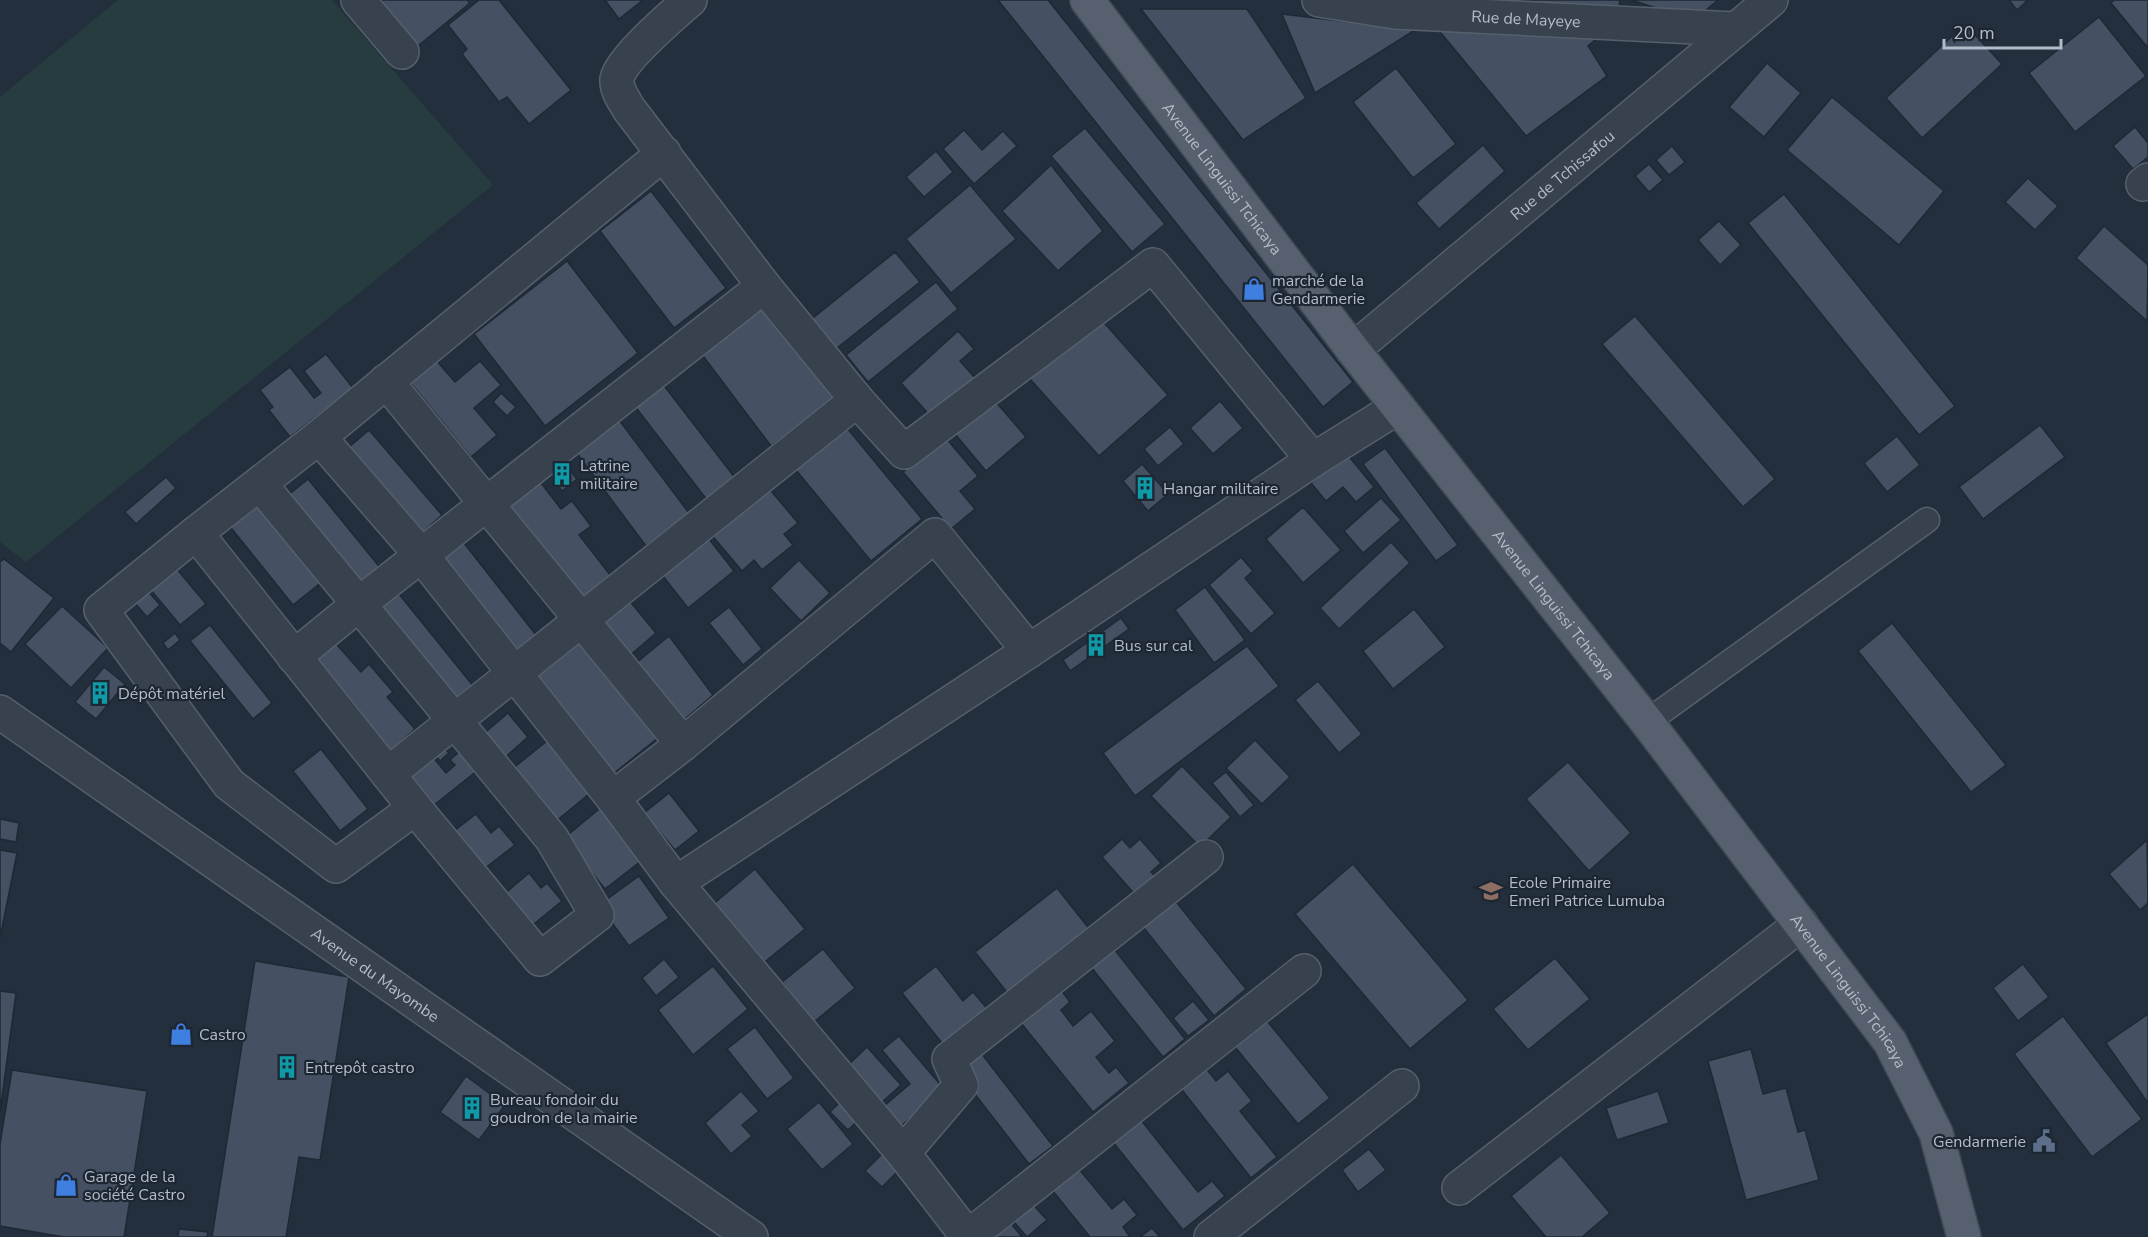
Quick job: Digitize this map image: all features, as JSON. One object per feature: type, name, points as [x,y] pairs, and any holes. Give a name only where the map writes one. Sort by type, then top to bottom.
[{"type":"main road","name":"Avenue Linguissi Tchicaya","points":[[1088,0],[1353,350],[1647,722],[1890,1042],[1936,1133],[1964,1237]]},
{"type":"street","points":[[358,0],[402,52]]},
{"type":"street","points":[[690,0],[653,32],[626,64],[617,78],[618,91],[629,109],[764,286],[857,400],[904,452],[1153,265],[1313,460]]},
{"type":"street","name":"Rue de Mayeye","points":[[1319,0],[1395,12],[1735,29]]},
{"type":"street","name":"Rue de Tchissafou","points":[[1353,350],[1771,0]]},
{"type":"street","points":[[415,808],[336,866],[229,784],[101,610],[319,437],[664,153]]},
{"type":"street","points":[[294,657],[764,286]]},
{"type":"street","points":[[386,381],[683,744]]},
{"type":"street","points":[[388,774],[857,400]]},
{"type":"street","points":[[676,883],[1029,651],[1313,460],[1398,407]]},
{"type":"street","points":[[319,437],[422,556],[613,798],[676,883],[903,1153],[968,1237],[1304,971]]},
{"type":"street","points":[[196,533],[415,808],[540,959],[597,915],[552,838],[260,484]]},
{"type":"street","points":[[613,798],[683,744],[935,535],[1029,651]]},
{"type":"street","name":"Avenue du Mayombe","points":[[0,712],[751,1237]]},
{"type":"street","points":[[903,1153],[961,1086],[949,1059],[1206,857]]},
{"type":"street","points":[[1460,1188],[1801,924]]},
{"type":"street","points":[[1211,1237],[1402,1086]]},
{"type":"lane","points":[[1647,722],[1927,520]]},
{"type":"green space","points":[[118,0],[332,0],[493,185],[26,562],[0,542],[0,97]]},
{"type":"building","points":[[380,0],[467,0],[470,3],[418,46]]},
{"type":"building","points":[[479,0],[499,0],[571,90],[529,124],[507,97],[499,102],[462,54],[467,49],[448,25]]},
{"type":"building","points":[[605,0],[643,0],[619,19]]},
{"type":"building","name":"marché de la Gendarmerie","points":[[998,0],[1048,0],[1353,382],[1323,407]]},
{"type":"building","points":[[1486,0],[1620,0],[1617,22],[1485,8]]},
{"type":"building","points":[[1631,0],[1718,0],[1694,20]]},
{"type":"building","points":[[2009,0],[2028,0],[2017,10]]},
{"type":"building","points":[[2114,0],[2148,0],[2148,48],[2111,3]]},
{"type":"building","points":[[1141,9],[1247,9],[1306,98],[1243,140]]},
{"type":"building","points":[[1282,14],[1415,30],[1315,93]]},
{"type":"building","points":[[1427,16],[1605,32],[1588,46],[1607,76],[1526,136]]},
{"type":"building","points":[[2099,17],[2146,76],[2075,132],[2029,73]]},
{"type":"building","points":[[1965,24],[2002,64],[1922,138],[1886,98]]},
{"type":"building","points":[[1767,63],[1801,93],[1764,137],[1729,107]]},
{"type":"building","points":[[1396,68],[1456,144],[1413,178],[1353,102]]},
{"type":"building","points":[[1832,97],[1944,191],[1899,245],[1787,150]]},
{"type":"building","points":[[2135,127],[2148,143],[2148,157],[2133,169],[2113,146]]},
{"type":"building","points":[[1085,128],[1165,224],[1132,252],[1051,156]]},
{"type":"building","points":[[964,130],[982,150],[1003,131],[1017,146],[974,184],[943,149]]},
{"type":"building","points":[[1483,145],[1505,171],[1439,229],[1416,203]]},
{"type":"building","points":[[1672,146],[1685,162],[1669,175],[1656,160]]},
{"type":"building","points":[[936,151],[953,172],[924,197],[906,177]]},
{"type":"building","points":[[1649,164],[1663,180],[1649,192],[1635,176]]},
{"type":"building","points":[[1051,165],[1103,231],[1058,271],[1002,211]]},
{"type":"building","points":[[2028,178],[2058,206],[2035,230],[2005,202]]},
{"type":"building","points":[[970,185],[1016,239],[951,293],[906,239]]},
{"type":"building","points":[[651,191],[726,288],[674,328],[600,231]]},
{"type":"building","points":[[1784,194],[1955,406],[1919,435],[1748,223]]},
{"type":"building","points":[[1719,221],[1741,245],[1720,265],[1698,240]]},
{"type":"building","points":[[2104,226],[2148,265],[2147,321],[2076,258]]},
{"type":"building","points":[[895,252],[920,282],[832,352],[808,322]]},
{"type":"building","points":[[567,261],[638,353],[545,426],[474,334]]},
{"type":"building","points":[[936,282],[958,309],[868,382],[846,355]]},
{"type":"building","points":[[760,301],[834,399],[771,446],[697,348]]},
{"type":"building","points":[[1635,316],[1775,479],[1743,507],[1602,344]]},
{"type":"building","points":[[1099,317],[1168,395],[1099,456],[1030,379]]},
{"type":"building","points":[[958,331],[974,349],[960,361],[976,379],[932,418],[901,383]]},
{"type":"building","points":[[326,354],[353,388],[290,437],[269,410],[273,407],[260,390],[290,367],[314,398],[321,393],[304,371]]},
{"type":"building","points":[[435,359],[455,382],[480,361],[501,385],[474,408],[497,435],[471,457],[409,381]]},
{"type":"building","points":[[662,383],[742,487],[714,509],[634,405]]},
{"type":"building","points":[[501,393],[516,407],[507,416],[493,402]]},
{"type":"building","points":[[995,401],[1026,437],[986,471],[955,434]]},
{"type":"building","points":[[1220,401],[1243,428],[1213,454],[1190,428]]},
{"type":"building","points":[[616,416],[689,513],[646,546],[573,448]]},
{"type":"building","points":[[842,422],[922,519],[871,561],[791,464]]},
{"type":"building","points":[[2040,425],[2065,457],[1983,519],[1959,487]]},
{"type":"building","points":[[1170,427],[1184,444],[1158,466],[1144,449]]},
{"type":"building","points":[[369,430],[442,515],[415,539],[341,454]]},
{"type":"building","points":[[1897,436],[1920,465],[1887,492],[1864,463]]},
{"type":"building","points":[[945,437],[978,476],[960,491],[975,509],[951,529],[903,472]]},
{"type":"building","points":[[1385,448],[1458,545],[1436,561],[1363,464]]},
{"type":"building","points":[[1346,453],[1374,487],[1356,502],[1343,487],[1326,501],[1311,483]]},
{"type":"building","name":"Latrine militaire","points":[[561,458],[577,479],[562,491],[546,469]]},
{"type":"building","name":"Hangar militaire","points":[[1142,464],[1168,494],[1148,511],[1123,481]]},
{"type":"building","points":[[166,477],[176,488],[136,524],[125,512]]},
{"type":"building","points":[[308,479],[382,570],[355,591],[281,501]]},
{"type":"building","points":[[538,479],[561,509],[572,501],[591,526],[579,535],[611,576],[579,600],[504,505]]},
{"type":"building","points":[[767,486],[798,523],[784,534],[793,545],[762,570],[754,560],[742,571],[710,533]]},
{"type":"building","points":[[1381,498],[1401,520],[1363,553],[1344,531]]},
{"type":"building","points":[[258,500],[323,581],[293,605],[228,524]]},
{"type":"building","points":[[1303,507],[1341,550],[1303,583],[1266,539]]},
{"type":"building","points":[[705,534],[734,571],[688,608],[659,571]]},
{"type":"building","points":[[460,538],[540,640],[518,658],[437,556]]},
{"type":"building","points":[[1391,542],[1410,563],[1339,629],[1320,608]]},
{"type":"building","points":[[1241,557],[1253,571],[1245,578],[1275,613],[1251,634],[1209,585]]},
{"type":"building","points":[[4,559],[54,598],[11,652],[0,643],[0,562]]},
{"type":"building","points":[[799,560],[830,593],[801,621],[770,588]]},
{"type":"building","points":[[176,568],[206,604],[180,625],[150,589]]},
{"type":"building","points":[[1205,587],[1245,640],[1214,663],[1175,610]]},
{"type":"building","points":[[146,589],[160,605],[147,617],[133,601]]},
{"type":"building","points":[[395,589],[474,687],[450,707],[371,609]]},
{"type":"building","points":[[628,599],[656,633],[627,658],[598,623]]},
{"type":"building","points":[[62,606],[108,648],[71,688],[25,644]]},
{"type":"building","points":[[729,607],[762,649],[743,665],[709,623]]},
{"type":"building","points":[[1414,609],[1445,647],[1393,689],[1363,651]]},
{"type":"building","name":"Bus sur cal","points":[[1121,618],[1129,629],[1070,671],[1063,660]]},
{"type":"building","points":[[1892,623],[2006,765],[1971,792],[1858,651]]},
{"type":"building","points":[[210,625],[272,703],[253,719],[190,641]]},
{"type":"building","points":[[175,633],[180,640],[168,650],[163,643]]},
{"type":"building","points":[[669,636],[713,695],[679,724],[630,668]]},
{"type":"building","points":[[330,637],[361,672],[369,664],[393,692],[387,697],[415,729],[389,753],[306,658]]},
{"type":"building","points":[[579,640],[659,737],[607,779],[527,683]]},
{"type":"building","points":[[1247,646],[1279,686],[1135,796],[1103,753]]},
{"type":"building","name":"Dépôt matériel","points":[[104,667],[125,684],[96,719],[75,702]]},
{"type":"building","points":[[1318,681],[1362,734],[1339,753],[1295,700]]},
{"type":"building","points":[[508,713],[528,737],[502,760],[481,736]]},
{"type":"building","points":[[552,737],[595,789],[555,822],[512,769]]},
{"type":"building","points":[[1255,740],[1290,777],[1262,804],[1226,768]]},
{"type":"building","points":[[440,743],[449,753],[440,761],[431,750]]},
{"type":"building","points":[[321,749],[368,809],[340,831],[293,771]]},
{"type":"building","points":[[460,751],[478,770],[429,809],[404,777],[431,755],[446,773],[455,765],[450,760]]},
{"type":"building","points":[[1568,762],[1631,833],[1589,871],[1526,799]]},
{"type":"building","points":[[1182,766],[1231,817],[1200,847],[1151,796]]},
{"type":"building","points":[[1226,772],[1254,805],[1240,817],[1212,783]]},
{"type":"building","points":[[669,793],[699,831],[675,850],[644,813]]},
{"type":"building","points":[[609,801],[623,818],[613,826],[641,861],[605,889],[564,838]]},
{"type":"building","points":[[476,814],[491,833],[499,826],[515,845],[480,872],[450,834]]},
{"type":"building","points":[[0,819],[19,823],[16,842],[0,839]]},
{"type":"building","points":[[1122,839],[1130,848],[1140,839],[1161,863],[1151,872],[1159,880],[1138,898],[1102,857]]},
{"type":"building","points":[[2147,840],[2148,903],[2140,910],[2109,874]]},
{"type":"building","points":[[0,850],[17,853],[0,938]]},
{"type":"building","points":[[1353,864],[1468,1000],[1410,1049],[1295,914]]},
{"type":"building","points":[[755,869],[805,929],[755,970],[705,911]]},
{"type":"building","points":[[529,873],[541,888],[547,883],[562,901],[529,928],[502,896]]},
{"type":"building","points":[[639,876],[669,918],[629,946],[599,905]]},
{"type":"building","points":[[1057,888],[1091,931],[1010,996],[975,952]]},
{"type":"building","points":[[1173,898],[1246,989],[1214,1016],[1140,923]]},
{"type":"building","points":[[823,949],[855,988],[814,1022],[782,982]]},
{"type":"building","points":[[1114,949],[1185,1039],[1163,1057],[1091,967]]},
{"type":"building","points":[[1555,958],[1590,999],[1528,1050],[1493,1009]]},
{"type":"building","points":[[664,959],[679,977],[656,996],[642,978]]},
{"type":"building","name":"Entrepôt castro","points":[[255,961],[349,977],[320,1160],[299,1157],[286,1237],[212,1237]]},
{"type":"building","points":[[2023,964],[2049,997],[2018,1021],[1993,988]]},
{"type":"building","points":[[713,966],[748,1009],[693,1055],[658,1010]]},
{"type":"building","points":[[936,966],[963,1001],[973,992],[990,1012],[946,1048],[902,993]]},
{"type":"building","points":[[1061,990],[1070,1002],[1061,1010],[1073,1026],[1091,1011],[1115,1041],[1096,1057],[1109,1073],[1116,1067],[1129,1083],[1093,1112],[1021,1023]]},
{"type":"building","points":[[0,991],[16,993],[0,1112]]},
{"type":"building","points":[[1193,1001],[1209,1020],[1188,1036],[1173,1018]]},
{"type":"building","points":[[1258,1010],[1330,1098],[1298,1124],[1226,1036]]},
{"type":"building","points":[[2148,1014],[2148,1103],[2106,1043]]},
{"type":"building","points":[[2063,1016],[2142,1119],[2092,1157],[2014,1054]]},
{"type":"building","points":[[755,1027],[794,1078],[767,1099],[727,1049]]},
{"type":"building","points":[[899,1036],[944,1089],[901,1126],[884,1106],[910,1084],[882,1050]]},
{"type":"building","points":[[867,1047],[901,1085],[880,1104],[846,1067]]},
{"type":"building","points":[[1751,1049],[1763,1094],[1786,1088],[1798,1132],[1805,1130],[1819,1180],[1746,1200],[1708,1061]]},
{"type":"building","points":[[981,1053],[1053,1146],[1029,1164],[957,1071]]},
{"type":"building","points":[[1200,1061],[1216,1081],[1228,1071],[1252,1101],[1240,1111],[1277,1157],[1251,1178],[1175,1081]]},
{"type":"building","name":"Garage de la société Castro","points":[[12,1070],[147,1091],[124,1237],[64,1237],[0,1226],[0,1144]]},
{"type":"building","name":"Bureau fondoir du goudron de la mairie","points":[[466,1076],[505,1105],[479,1140],[440,1112]]},
{"type":"building","points":[[741,1091],[759,1111],[742,1125],[752,1136],[731,1154],[705,1123]]},
{"type":"building","points":[[1658,1091],[1669,1123],[1617,1140],[1606,1108]]},
{"type":"building","points":[[846,1096],[864,1115],[848,1130],[830,1112]]},
{"type":"building","points":[[819,1102],[853,1144],[822,1170],[787,1129]]},
{"type":"building","points":[[1137,1115],[1198,1192],[1212,1181],[1225,1196],[1183,1230],[1109,1137]]},
{"type":"building","points":[[1369,1149],[1386,1170],[1358,1192],[1342,1170]]},
{"type":"building","points":[[882,1154],[899,1170],[882,1187],[865,1171]]},
{"type":"building","points":[[1561,1155],[1610,1213],[1582,1237],[1546,1237],[1511,1196]]},
{"type":"building","points":[[1074,1163],[1112,1209],[1124,1199],[1137,1215],[1123,1227],[1130,1237],[1090,1237],[1048,1185]]},
{"type":"building","points":[[1028,1199],[1047,1220],[1027,1237],[1009,1216]]},
{"type":"building","points":[[1005,1216],[1022,1237],[984,1237]]},
{"type":"building","points":[[1152,1228],[1160,1237],[1140,1237]]},
{"type":"building","points":[[179,1229],[208,1232],[207,1237],[178,1237]]},
{"type":"place","name":"marché de la Gendarmerie","points":[[1254,289]]},
{"type":"place","name":"Latrine militaire","points":[[562,474]]},
{"type":"place","name":"Hangar militaire","points":[[1145,488]]},
{"type":"place","name":"Bus sur cal","points":[[1096,645]]},
{"type":"place","name":"Dépôt matériel","points":[[100,693]]},
{"type":"place","name":"Ecole Primaire Emeri Patrice Lumuba","points":[[1491,891]]},
{"type":"place","name":"Castro","points":[[181,1034]]},
{"type":"place","name":"Entrepôt castro","points":[[287,1067]]},
{"type":"place","name":"Bureau fondoir du goudron de la mairie","points":[[472,1108]]},
{"type":"place","name":"Gendarmerie","points":[[2044,1141]]},
{"type":"place","name":"Garage de la société Castro","points":[[66,1185]]}]
